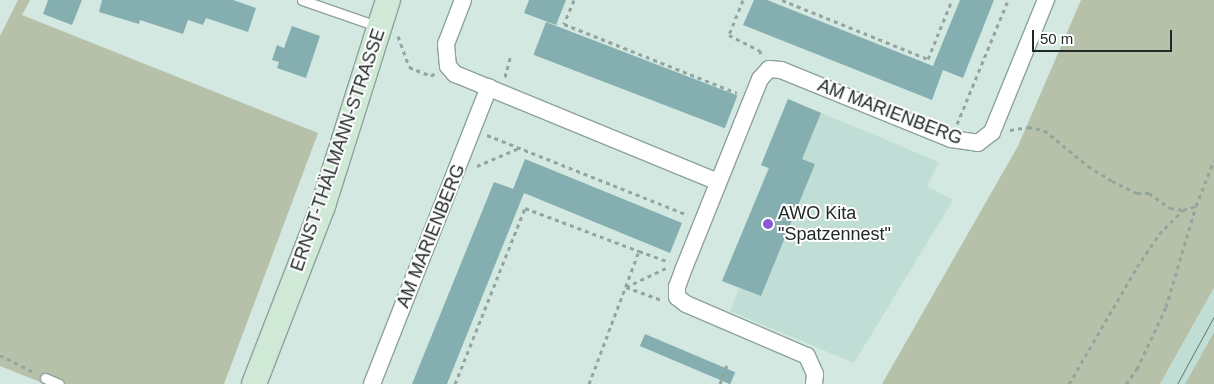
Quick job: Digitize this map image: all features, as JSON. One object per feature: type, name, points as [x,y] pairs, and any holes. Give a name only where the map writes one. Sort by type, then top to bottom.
[{"type":"main road","name":"ERNST-THÄLMANN-STRASSE","points":[[254,384],[323,206],[384,14]]},
{"type":"street","points":[[463,0],[446,44],[448,66],[455,74],[718,182]]},
{"type":"street","points":[[992,132],[1046,0]]},
{"type":"street","points":[[769,69],[760,78],[702,221],[677,287],[677,297],[686,304],[807,356],[815,374],[814,384]]},
{"type":"street","name":"AM MARIENBERG","points":[[769,69],[781,70],[951,139],[978,143],[992,132]]},
{"type":"street","name":"AM MARIENBERG","points":[[372,384],[473,130],[494,89]]},
{"type":"lane","points":[[302,0],[384,14]]},
{"type":"lane","points":[[45,378],[59,384]]},
{"type":"path","points":[[574,0],[564,24],[752,98]]},
{"type":"path","points":[[743,0],[729,35],[758,50],[769,69]]},
{"type":"path","points":[[782,0],[928,59],[952,0]]},
{"type":"path","points":[[951,139],[1008,0]]},
{"type":"path","points":[[384,14],[392,18],[409,67],[431,76],[448,66]]},
{"type":"path","points":[[494,89],[512,60],[511,54]]},
{"type":"path","points":[[992,132],[1028,127],[1044,130],[1088,166],[1137,193],[1149,193],[1170,208],[1183,210],[1196,206]]},
{"type":"path","points":[[473,130],[702,221]]},
{"type":"path","points":[[469,169],[519,148]]},
{"type":"path","points":[[1126,384],[1137,369],[1166,306],[1196,206],[1214,160]]},
{"type":"path","points":[[455,384],[525,208],[674,264],[626,287]]},
{"type":"path","points":[[1069,384],[1137,267],[1159,234],[1183,210]]},
{"type":"path","points":[[589,384],[639,251]]},
{"type":"path","points":[[626,287],[659,301],[677,297]]},
{"type":"path","points":[[0,355],[45,378]]},
{"type":"path","points":[[720,384],[728,362]]},
{"type":"shaded area","points":[[18,0],[30,0],[22,15],[318,133],[224,384],[45,384],[0,366],[0,36]]},
{"type":"shaded area","points":[[1081,0],[1214,0],[1214,288],[1160,384],[882,384],[1018,146]]},
{"type":"shaded area","points":[[788,99],[939,162],[927,186],[953,200],[854,363],[730,311],[739,288],[722,281],[768,169],[761,165]]},
{"type":"shaded area","points":[[1214,289],[1214,332],[1185,384],[1160,384]]},
{"type":"shaded area","points":[[1214,332],[1214,384],[1185,384],[1209,341]]},
{"type":"building","points":[[48,0],[82,0],[72,25],[43,14]]},
{"type":"building","points":[[102,0],[233,0],[256,8],[248,32],[206,18],[203,25],[188,20],[183,34],[140,20],[139,24],[99,12]]},
{"type":"building","points":[[529,0],[566,0],[556,25],[524,13]]},
{"type":"building","points":[[754,0],[767,0],[943,70],[932,100],[743,25]]},
{"type":"building","points":[[960,0],[994,0],[963,78],[933,66]]},
{"type":"building","points":[[546,22],[737,95],[725,128],[533,55]]},
{"type":"building","points":[[292,26],[320,36],[306,78],[277,68],[279,62],[272,60],[277,45],[284,48]]},
{"type":"building","name":"AWO Kita \"Spatzennest\"","points":[[788,99],[821,113],[802,159],[815,164],[761,296],[722,281],[769,168],[761,165]]},
{"type":"building","points":[[525,159],[682,223],[670,253],[524,193],[447,384],[412,384],[494,182],[513,189]]},
{"type":"building","points":[[645,334],[735,372],[730,384],[640,346]]},
{"type":"tram line","points":[[1177,384],[1214,316]]},
{"type":"place","name":"AWO Kita \"Spatzennest\"","points":[[768,224]]}]
